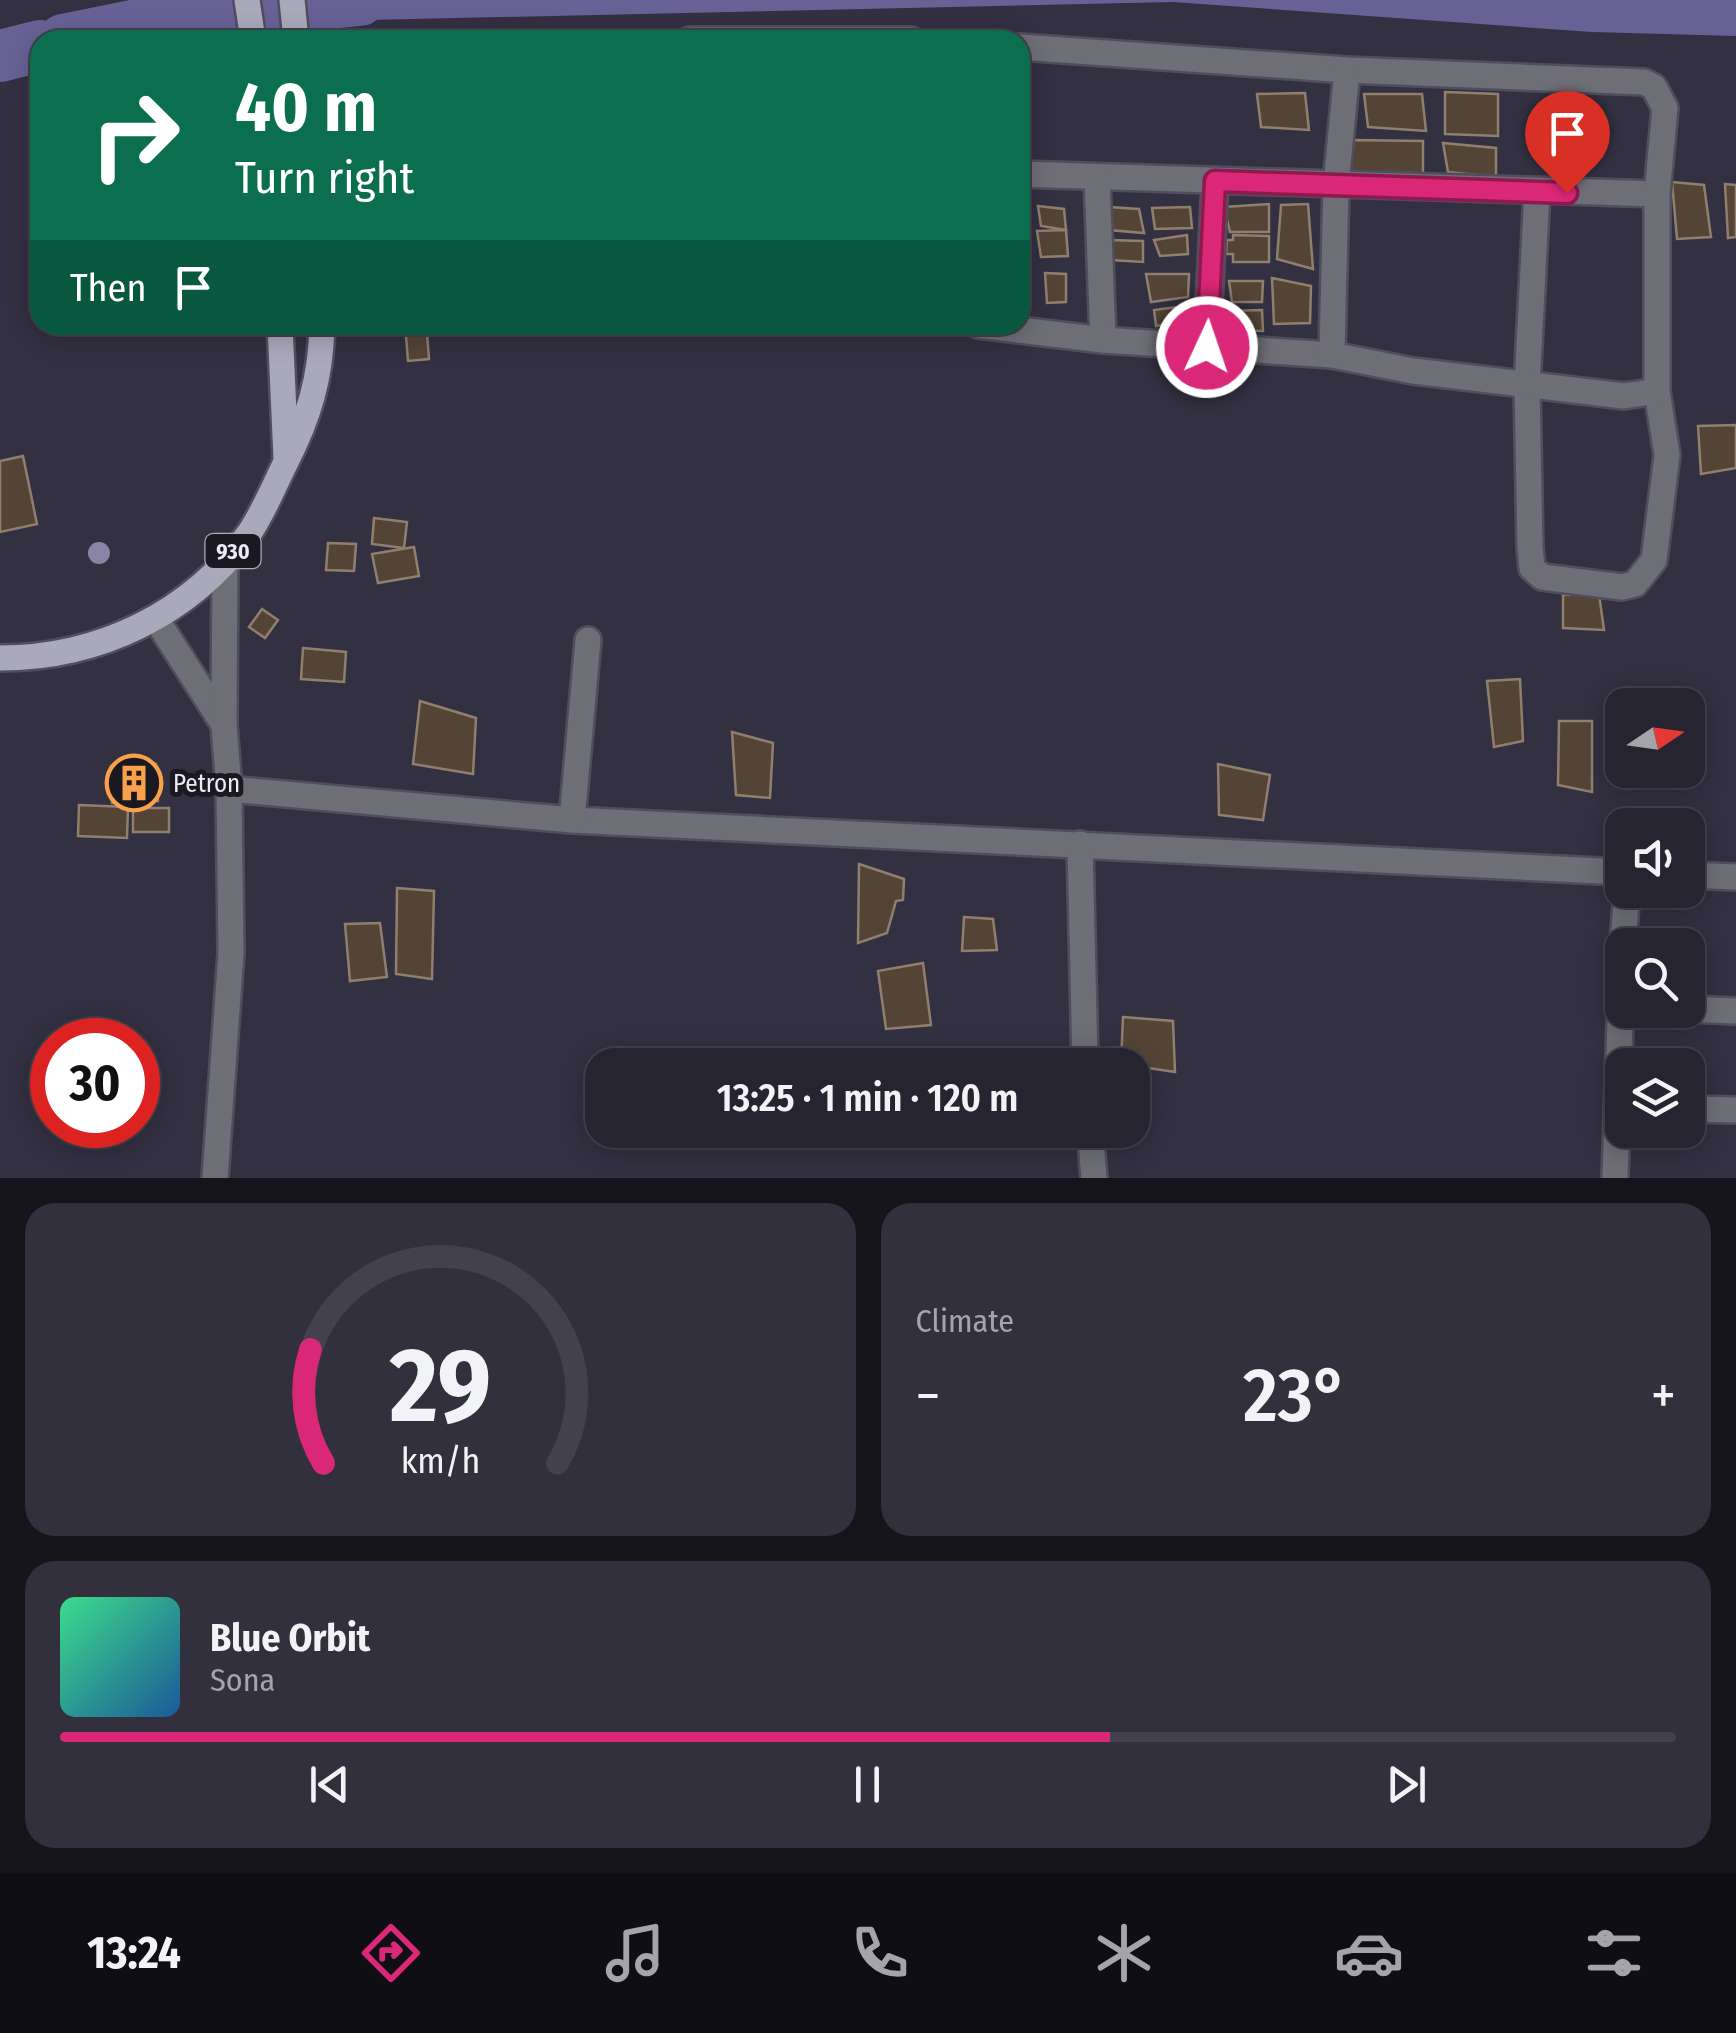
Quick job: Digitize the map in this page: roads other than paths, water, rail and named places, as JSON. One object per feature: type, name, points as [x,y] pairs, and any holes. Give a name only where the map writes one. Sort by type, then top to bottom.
[{"type":"main road","points":[[247,0],[251,30]]},
{"type":"main road","points":[[292,0],[295,30]]},
{"type":"main road","name":"930","points":[[280,335],[285,464]]},
{"type":"main road","name":"930","points":[[0,658],[62,655],[110,640],[156,619],[225,560],[250,532],[314,402],[321,335]]},
{"type":"street","points":[[1030,47],[1347,70],[1644,82],[1654,87],[1664,108],[1657,194],[1657,391],[1668,455],[1654,560],[1636,584],[1622,587],[1559,582],[1532,568],[1528,386],[1537,192]]},
{"type":"street","points":[[1332,355],[1336,184],[1347,70]]},
{"type":"street","points":[[1030,174],[1657,194]]},
{"type":"street","points":[[1097,177],[1104,340]]},
{"type":"street","points":[[1207,347],[1215,181]]},
{"type":"street","points":[[1030,331],[1332,355],[1528,386],[1624,396],[1657,391]]},
{"type":"street","points":[[215,1178],[231,953],[230,789],[224,725],[225,560]]},
{"type":"street","points":[[156,619],[224,725]]},
{"type":"street","points":[[572,820],[588,640]]},
{"type":"street","points":[[230,789],[572,820],[1605,871]]},
{"type":"street","points":[[1080,844],[1085,1048]]},
{"type":"street","points":[[1705,875],[1736,876]]},
{"type":"street","points":[[1705,1010],[1736,1011]]},
{"type":"street","points":[[1705,1109],[1736,1110]]},
{"type":"street","points":[[1092,1148],[1094,1178]]},
{"type":"street","points":[[1615,1178],[1617,1148]]},
{"type":"waterway","points":[[112,30],[162,20],[360,0]]},
{"type":"waterway","points":[[0,56],[30,48]]},
{"type":"place","name":"Petron","points":[[134,783]]}]
